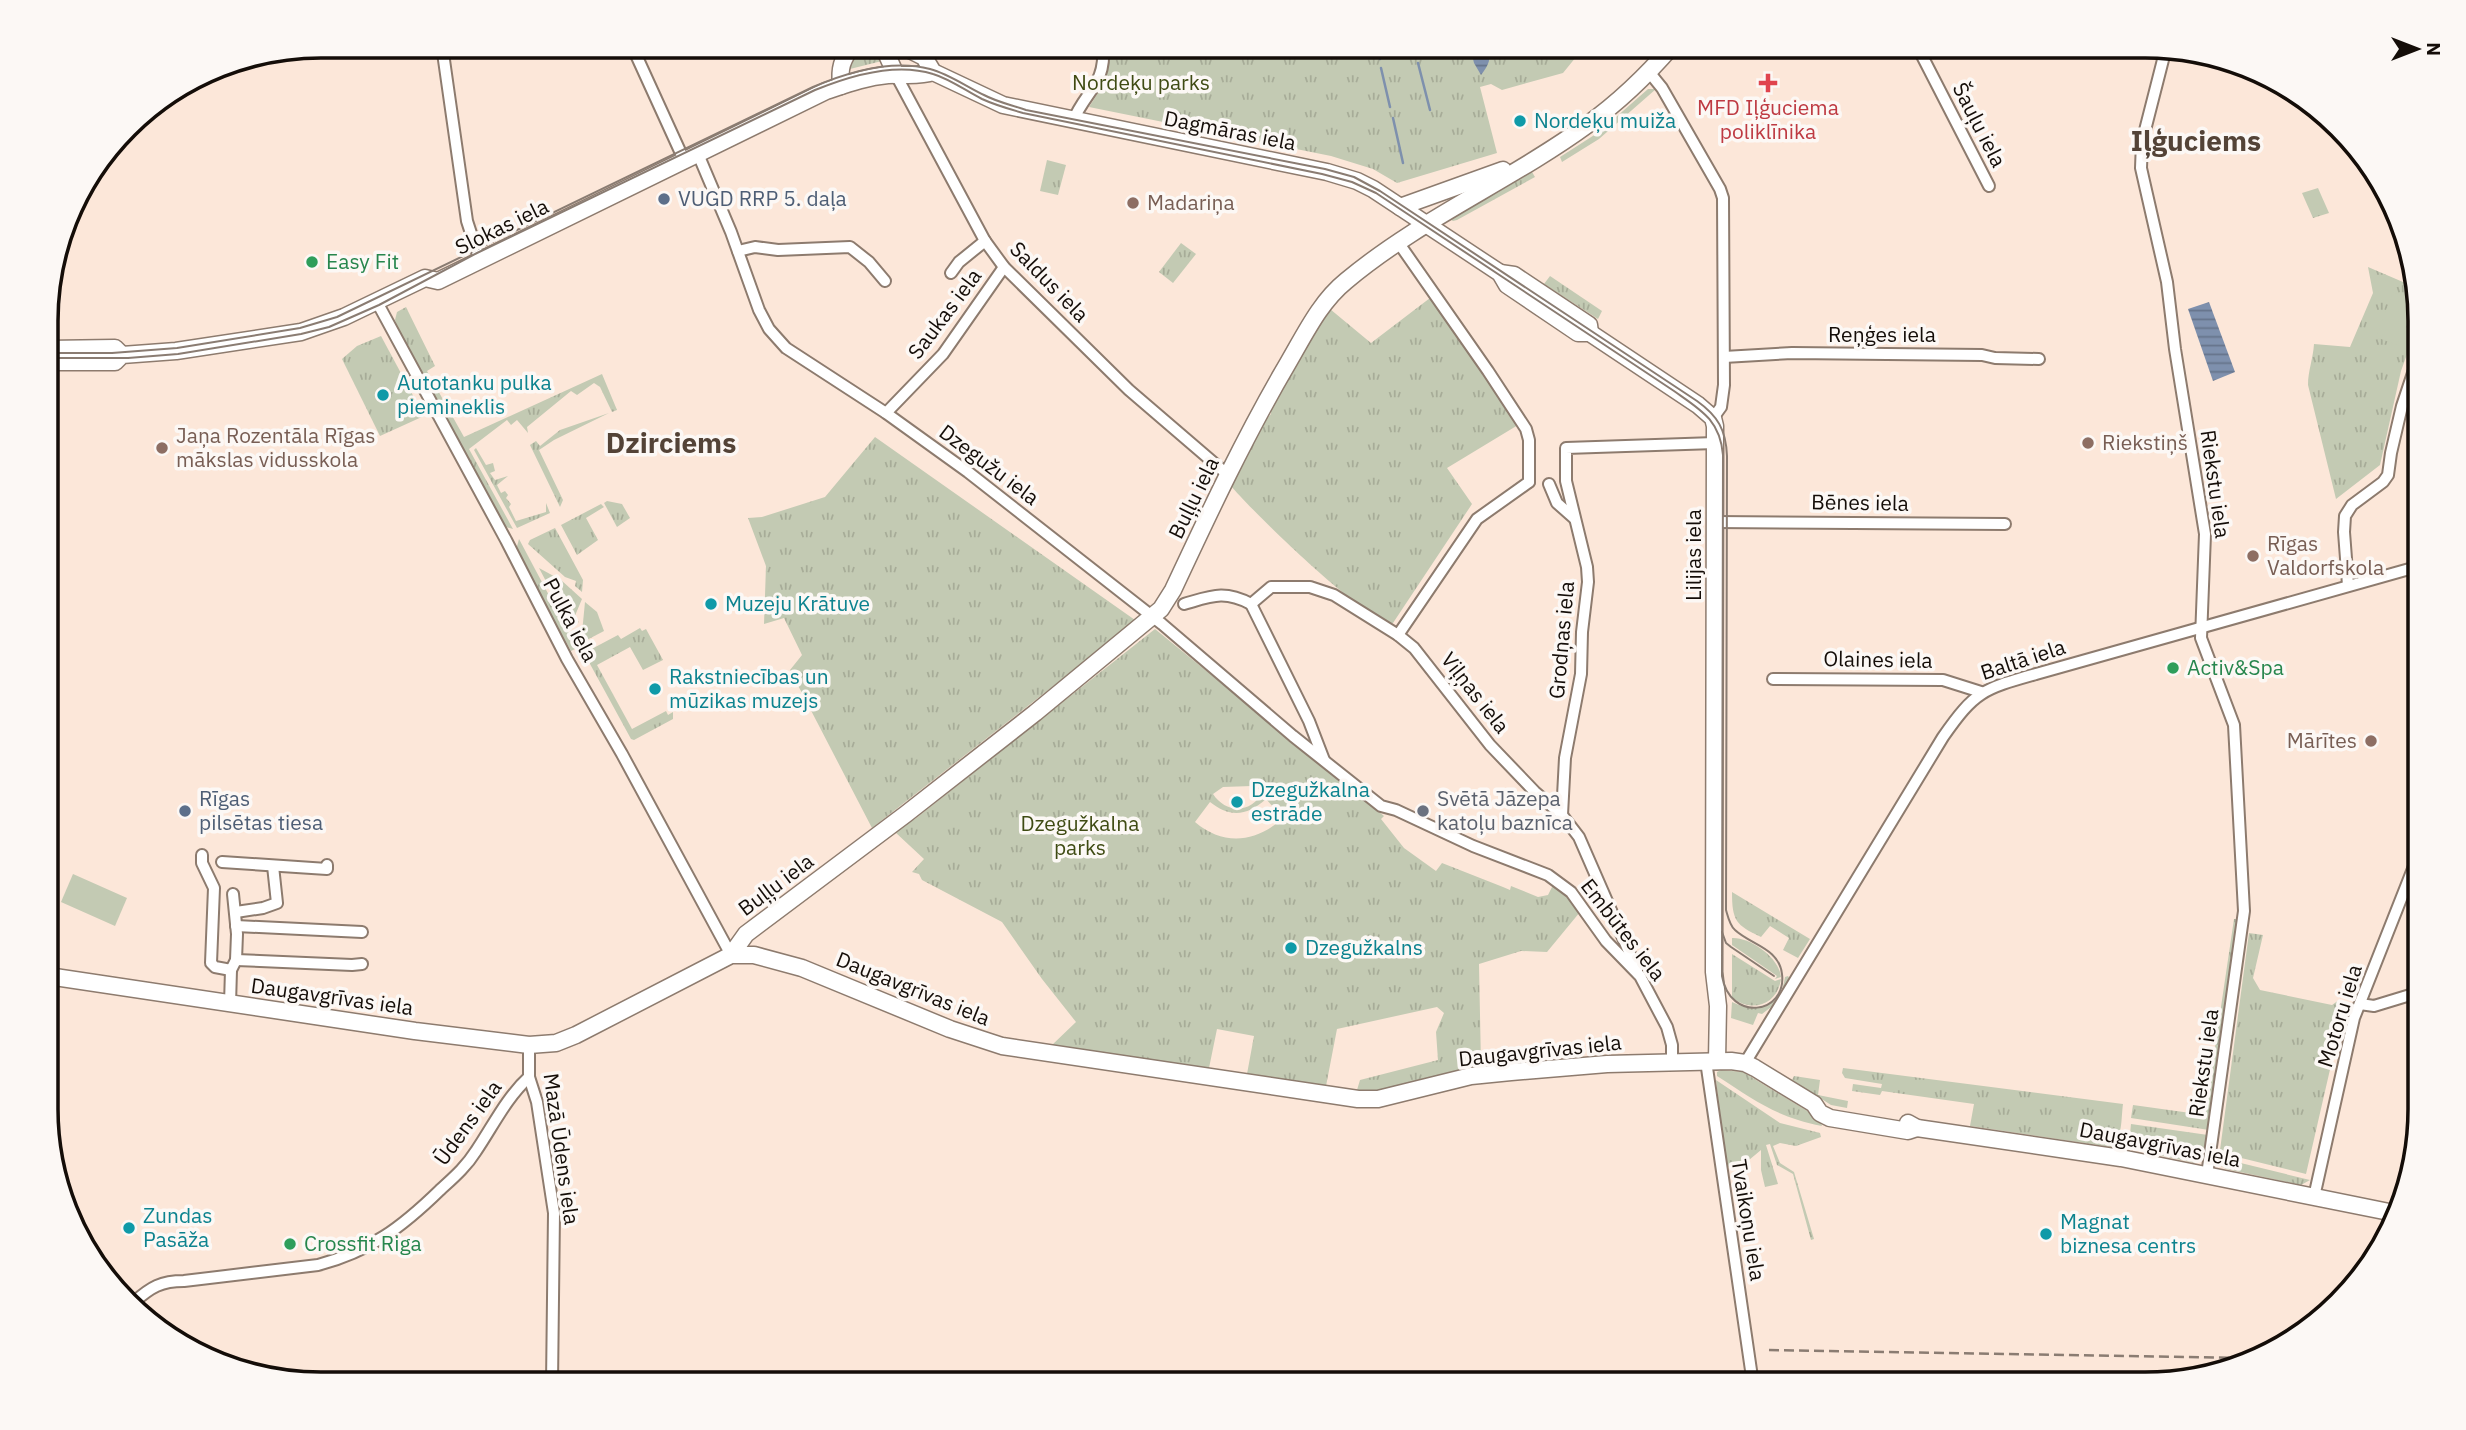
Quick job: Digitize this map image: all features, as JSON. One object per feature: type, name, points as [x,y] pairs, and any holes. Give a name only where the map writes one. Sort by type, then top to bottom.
[{"type":"street","points":[[444,58],[467,221],[480,261]]},
{"type":"street","name":"Dzegužu iela","points":[[638,58],[738,251],[760,310],[777,339],[786,348],[887,413],[968,472],[1153,617],[1325,762]]},
{"type":"street","points":[[843,58],[840,68],[841,86],[868,78],[933,72]]},
{"type":"street","points":[[888,58],[896,75]]},
{"type":"street","name":"Dagmāras iela","points":[[925,58],[933,72],[1003,105],[1340,175],[1373,189],[1500,273],[1507,285],[1577,333],[1590,333],[1675,389],[1713,418]]},
{"type":"street","points":[[1073,121],[1098,82],[1103,58]]},
{"type":"street","name":"Buļļu iela","points":[[731,955],[746,934],[917,805],[1161,609],[1173,590],[1263,405],[1326,301],[1345,281],[1398,242],[1531,162],[1588,124],[1661,58]]},
{"type":"street","name":"Šauļu iela","points":[[1923,58],[1989,186]]},
{"type":"street","name":"Riekstu iela","points":[[2163,58],[2142,142],[2141,169],[2167,282],[2205,534],[2201,628],[2203,647],[2234,726],[2244,911],[2207,1175]]},
{"type":"street","name":"Lilijas iela","points":[[1648,72],[1662,88],[1723,198],[1723,398],[1721,407],[1713,418],[1714,972],[1718,1006],[1712,1061]]},
{"type":"street","name":"Saldus iela","points":[[896,75],[985,241],[1004,267],[1129,390],[1228,475]]},
{"type":"street","name":"Slokas iela","points":[[58,362],[115,362],[122,355],[176,351],[301,331],[330,323],[425,278],[438,281],[841,86]]},
{"type":"street","points":[[1400,207],[1498,171],[1531,162]]},
{"type":"street","points":[[951,273],[959,262],[985,241]]},
{"type":"street","points":[[1398,242],[1525,429],[1529,440],[1529,482]]},
{"type":"street","points":[[738,251],[755,247],[778,250],[850,247],[869,262],[885,281]]},
{"type":"street","name":"Saukas iela","points":[[887,413],[943,355],[1004,267]]},
{"type":"street","name":"Pulka iela","points":[[377,302],[503,533],[567,659],[731,955]]},
{"type":"street","name":"Slokas iela","points":[[58,349],[115,348],[122,355]]},
{"type":"street","name":"Reņģes iela","points":[[1724,357],[1792,353],[1982,355],[2039,359]]},
{"type":"street","points":[[2348,585],[2345,516],[2351,505],[2383,482],[2388,475],[2408,388]]},
{"type":"street","points":[[1574,518],[1566,481],[1566,448],[1715,443]]},
{"type":"street","points":[[1398,635],[1477,519],[1529,482],[1549,484],[1566,481]]},
{"type":"street","name":"Grodņas iela","points":[[1549,484],[1557,503],[1574,518],[1587,566],[1588,582],[1581,674],[1565,758],[1562,815]]},
{"type":"street","name":"Bēnes iela","points":[[1715,522],[2005,524]]},
{"type":"street","name":"Baltā iela","points":[[1745,1063],[1943,737],[1962,709],[1981,692],[2014,680],[2408,569]]},
{"type":"street","name":"Viļņas iela","points":[[1251,604],[1271,587],[1310,587],[1334,595],[1398,635],[1426,663],[1490,745],[1535,792],[1562,815],[1579,837],[1640,976]]},
{"type":"street","points":[[1184,604],[1227,594],[1251,604],[1309,721],[1325,762]]},
{"type":"street","name":"Olaines iela","points":[[1773,678],[1943,680],[1981,692]]},
{"type":"street","name":"Embūtes iela","points":[[1325,762],[1381,806],[1548,875],[1571,891],[1606,941],[1640,976],[1667,1027],[1672,1045],[1672,1061]]},
{"type":"street","points":[[202,855],[202,863],[214,888],[211,963],[215,967],[362,964]]},
{"type":"street","points":[[222,862],[327,869],[327,865]]},
{"type":"street","points":[[236,912],[277,903],[274,866]]},
{"type":"street","name":"Motoru iela","points":[[2314,1197],[2346,1051],[2360,1004],[2408,882]]},
{"type":"street","points":[[230,1004],[236,926],[233,894]]},
{"type":"street","points":[[263,908],[263,927]]},
{"type":"street","points":[[236,926],[362,932]]},
{"type":"street","name":"Daugavgrīvas iela","points":[[58,978],[529,1045],[556,1043],[576,1035],[731,955],[754,956],[802,968],[950,1029],[1002,1046],[1378,1100],[1471,1076],[1498,1073],[1672,1061],[1745,1063],[1814,1104],[1820,1113],[1847,1123],[1908,1131],[1917,1128],[2097,1153],[2387,1212]]},
{"type":"street","points":[[2360,1004],[2374,1006],[2408,996]]},
{"type":"street","name":"Mazā Ūdens iela","points":[[529,1045],[529,1077],[537,1102],[554,1213],[552,1372]]},
{"type":"street","name":"Tvaikoņu iela","points":[[1712,1061],[1752,1372]]},
{"type":"street","name":"Ūdens iela","points":[[138,1298],[150,1287],[169,1281],[318,1265],[372,1245],[405,1223],[466,1166],[506,1103],[529,1077]]},
{"type":"green space","points":[[852,58],[881,58],[882,61],[850,69],[848,67]]},
{"type":"green space","name":"Nordeķu parks","points":[[1108,58],[1575,58],[1563,73],[1502,90],[1491,84],[1480,87],[1497,153],[1397,183],[1373,169],[1331,156],[1089,107],[1099,92]]},
{"type":"green space","points":[[1648,89],[1656,89],[1599,139],[1562,162],[1560,157],[1599,132]]},
{"type":"green space","points":[[1047,160],[1066,165],[1058,195],[1040,191]]},
{"type":"green space","points":[[1532,172],[1535,177],[1457,220],[1448,218]]},
{"type":"green space","points":[[2318,188],[2329,213],[2313,218],[2302,193]]},
{"type":"green space","points":[[1181,243],[1196,254],[1173,283],[1159,272]]},
{"type":"green space","points":[[2368,267],[2405,283],[2408,351],[2401,371],[2380,465],[2336,499],[2308,385],[2314,344],[2350,347],[2373,293]]},
{"type":"green space","points":[[1550,276],[1602,311],[1598,319],[1544,284]]},
{"type":"green space","points":[[2393,292],[2407,298],[2408,322],[2399,346],[2376,337]]},
{"type":"green space","points":[[1430,298],[1518,425],[1447,468],[1472,504],[1393,623],[1379,618],[1336,586],[1284,540],[1231,486],[1264,421],[1271,414],[1271,407],[1330,309],[1371,343]]},
{"type":"green space","points":[[406,307],[435,366],[427,371],[464,437],[602,374],[617,410],[612,412],[600,387],[594,383],[577,395],[571,391],[527,427],[528,433],[517,420],[511,425],[507,420],[469,449],[513,529],[501,522],[397,327],[397,312]]},
{"type":"green space","points":[[381,336],[424,416],[380,436],[342,359],[357,346]]},
{"type":"green space","points":[[609,413],[539,450],[563,500],[560,507],[530,445],[536,441],[540,446],[560,430]]},
{"type":"green space","points":[[875,437],[1135,620],[872,828],[790,670],[802,655],[784,618],[764,624],[766,566],[748,518],[762,517],[825,497]]},
{"type":"green space","points":[[476,448],[486,465],[493,463],[495,471],[490,473],[495,480],[508,476],[497,485],[501,493],[505,491],[508,495],[506,498],[511,504],[509,507],[516,521],[546,512],[546,503],[550,513],[517,528],[474,450]]},
{"type":"green space","points":[[607,501],[622,504],[630,518],[617,527],[604,503]]},
{"type":"green space","points":[[601,504],[604,507],[586,518],[598,540],[577,555],[561,525]]},
{"type":"green space","points":[[555,528],[583,580],[582,592],[575,586],[576,581],[565,577],[528,544],[530,540]]},
{"type":"green space","points":[[519,539],[577,648],[571,651],[516,550]]},
{"type":"green space","points":[[539,568],[561,580],[582,599],[574,618],[579,622],[570,627]]},
{"type":"green space","points":[[585,602],[597,612],[604,631],[581,643]]},
{"type":"green space","points":[[640,628],[642,631],[646,629],[663,660],[643,670],[630,647],[597,665],[632,729],[666,711],[668,715],[673,712],[673,719],[634,740],[631,739],[584,653],[618,635],[621,639]]},
{"type":"green space","name":"Dzegužkalna parks","points":[[1155,629],[1384,816],[1381,819],[1404,848],[1436,871],[1442,863],[1510,890],[1511,886],[1538,897],[1548,895],[1554,883],[1580,912],[1547,952],[1521,951],[1479,964],[1481,1065],[1375,1092],[1357,1090],[1360,1080],[1438,1060],[1436,1032],[1444,1013],[1437,1007],[1337,1029],[1326,1086],[1247,1074],[1254,1036],[1217,1029],[1209,1068],[1052,1045],[1076,1022],[1002,922],[922,880],[919,874],[912,872],[924,859],[895,832],[901,825],[915,819]],"holes":[[[1252,786],[1263,791],[1252,804],[1239,809],[1218,801],[1213,794],[1223,787]],[[1266,799],[1283,818],[1262,833],[1251,837],[1228,838],[1206,830],[1195,822],[1210,802],[1225,811],[1238,813],[1252,809]]]},
{"type":"green space","points":[[73,874],[127,898],[115,926],[61,902]]},
{"type":"green space","points":[[1732,892],[1810,939],[1798,958],[1783,950],[1789,938],[1770,926],[1761,937],[1737,921]]},
{"type":"green space","points":[[2234,919],[2237,919],[2209,1130],[2131,1118],[2133,1105],[2205,1115]]},
{"type":"green space","points":[[2249,933],[2263,935],[2253,978],[2260,990],[2332,1005],[2339,1000],[2351,1003],[2340,1026],[2306,1174],[2221,1153],[2220,1150]]},
{"type":"green space","points":[[1732,938],[1747,941],[1762,950],[1775,962],[1781,977],[1775,979],[1777,976],[1732,945]]},
{"type":"green space","points":[[1732,954],[1775,981],[1781,979],[1775,995],[1763,1004],[1756,1005],[1740,1003],[1732,998]]},
{"type":"green space","points":[[1785,977],[1790,979],[1775,1004],[1762,1014],[1758,1013],[1753,1025],[1731,1018],[1732,1002],[1750,1008],[1766,1006],[1779,995]]},
{"type":"green space","points":[[1843,1068],[2123,1104],[2120,1133],[2111,1147],[1970,1126],[1974,1104],[1882,1091],[1880,1095],[1852,1091],[1853,1084],[1881,1088],[1882,1084],[1845,1078]]},
{"type":"green space","points":[[1717,1072],[1743,1072],[1819,1118],[1822,1126],[1792,1118],[1767,1107],[1717,1076]]},
{"type":"green space","points":[[1794,1076],[1820,1080],[1818,1095],[1848,1101],[1847,1108],[1831,1105],[1792,1080]]},
{"type":"green space","points":[[1716,1080],[1780,1123],[1820,1133],[1821,1137],[1796,1146],[1780,1143],[1773,1146],[1780,1163],[1794,1172],[1814,1239],[1811,1240],[1793,1174],[1777,1165],[1770,1144],[1766,1145],[1778,1184],[1765,1187],[1761,1170],[1761,1150],[1743,1165],[1726,1167]]},
{"type":"green space","points":[[2131,1124],[2208,1135],[2206,1151],[2129,1144]]},
{"type":"green space","points":[[2131,1147],[2206,1155],[2203,1160],[2195,1163]]},
{"type":"green space","points":[[2216,1157],[2310,1180],[2301,1185],[2226,1169]]},
{"type":"water","points":[[1473,58],[1489,58],[1481,75]]},
{"type":"water","points":[[2209,302],[2235,372],[2213,381],[2188,309]]},
{"type":"waterway","points":[[1418,63],[1430,110]]},
{"type":"waterway","points":[[1381,68],[1390,107]]},
{"type":"waterway","points":[[1393,118],[1403,163]]},
{"type":"tram line","points":[[58,353],[112,353],[177,348],[300,328],[337,317],[813,87],[841,76],[886,66],[915,66],[937,71],[989,97],[1026,110],[1354,177],[1380,191],[1697,401],[1720,424],[1727,456],[1726,910],[1735,930],[1776,958],[1782,974],[1781,987],[1776,998],[1767,1005],[1746,1007],[1735,1001],[1727,991],[1722,976],[1723,455],[1718,433],[1701,410],[1674,391],[1376,193],[1352,182],[1023,113],[987,101],[933,74],[904,69],[873,72],[815,90],[477,253],[379,305],[329,327],[178,354],[128,358],[58,358]]},
{"type":"tram line","points":[[1722,932],[1726,943],[1774,976]]},
{"type":"railway","points":[[1769,1350],[2231,1358]]},
{"type":"place","name":"MFD Iļģuciema poliklīnika","points":[[1768,83]]},
{"type":"place","name":"Nordeķu muiža","points":[[1520,121]]},
{"type":"place","name":"VUGD RRP 5. daļa","points":[[664,199]]},
{"type":"place","name":"Madariņa","points":[[1133,203]]},
{"type":"place","name":"Easy Fit","points":[[312,262]]},
{"type":"place","name":"Autotanku pulka piemineklis","points":[[383,395]]},
{"type":"place","name":"Riekstiņš","points":[[2088,443]]},
{"type":"place","name":"Jaņa Rozentāla Rīgas mākslas vidusskola","points":[[162,448]]},
{"type":"place","name":"Rīgas Valdorfskola","points":[[2253,556]]},
{"type":"place","name":"Muzeju Krātuve","points":[[711,604]]},
{"type":"place","name":"Activ&Spa","points":[[2173,668]]},
{"type":"place","name":"Rakstniecības un mūzikas muzejs","points":[[655,689]]},
{"type":"place","name":"Mārītes","points":[[2371,741]]},
{"type":"place","name":"Dzegužkalna estrāde","points":[[1237,802]]},
{"type":"place","name":"Rīgas pilsētas tiesa","points":[[185,811]]},
{"type":"place","name":"Svētā Jāzepa katoļu baznīca","points":[[1423,811]]},
{"type":"place","name":"Dzegužkalns","points":[[1291,948]]},
{"type":"place","name":"Zundas Pasāža","points":[[129,1228]]},
{"type":"place","name":"Magnat biznesa centrs","points":[[2046,1234]]},
{"type":"place","name":"Crossfit Riga","points":[[290,1244]]},
{"type":"district","name":"Iļģuciems","points":[[2196,141]]},
{"type":"district","name":"Dzirciems","points":[[671,443]]}]
